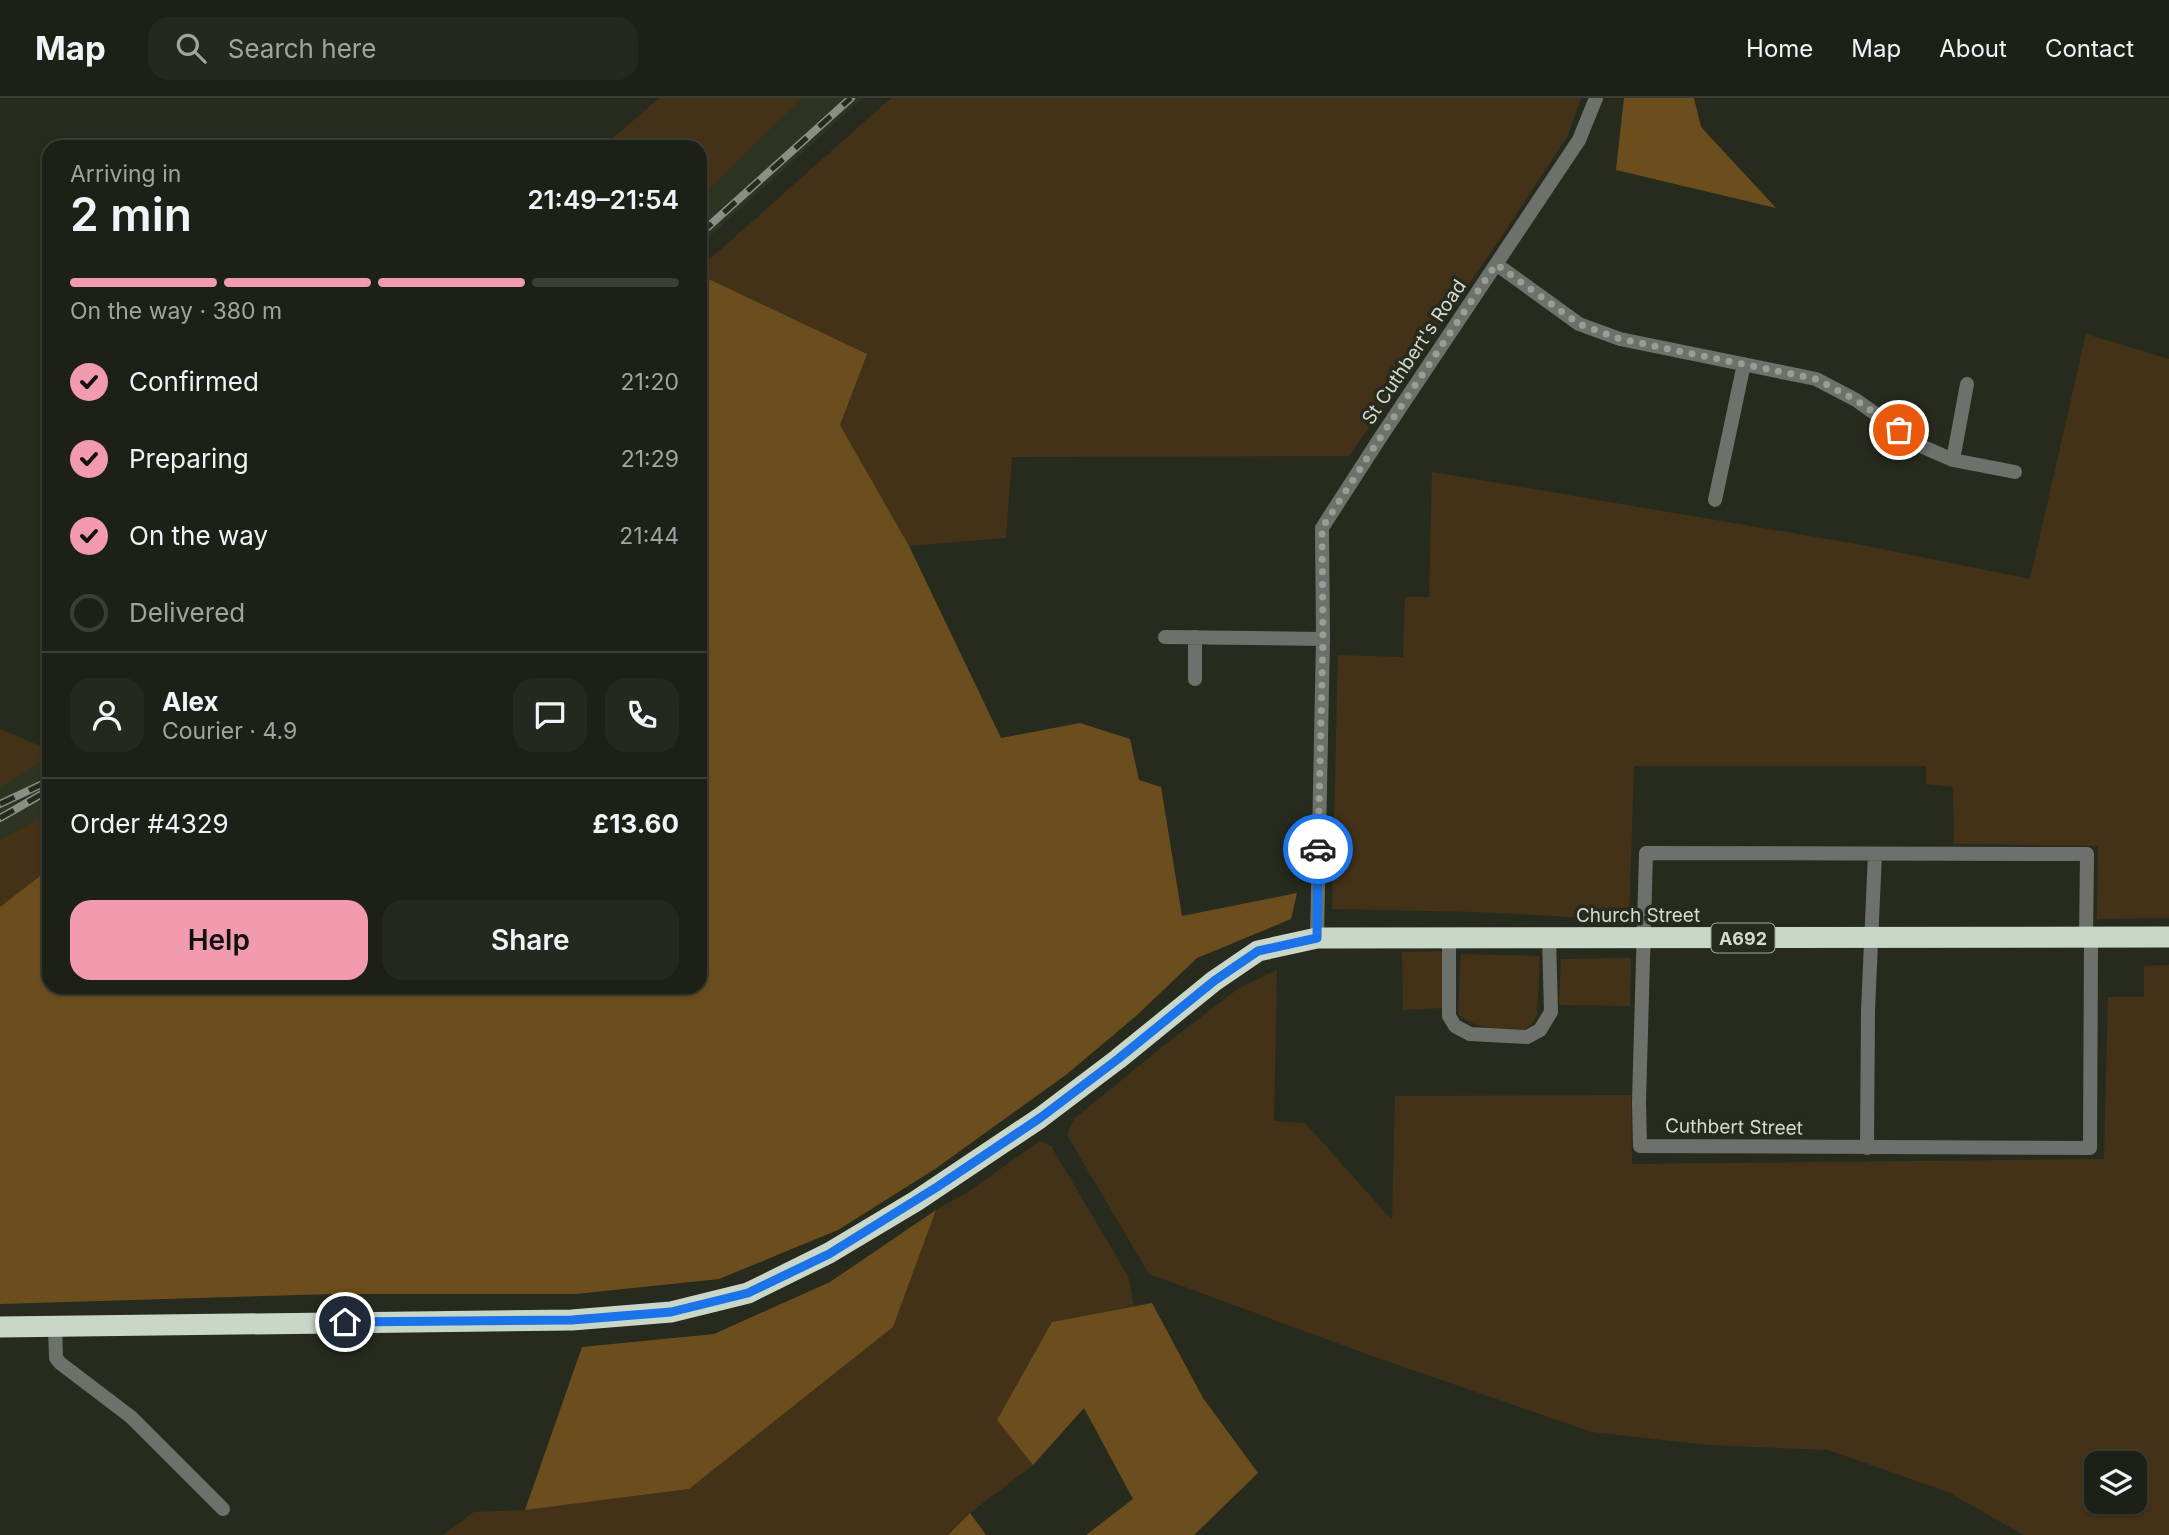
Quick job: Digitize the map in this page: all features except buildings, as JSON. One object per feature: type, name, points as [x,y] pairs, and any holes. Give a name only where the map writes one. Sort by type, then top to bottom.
[{"type":"highway","name":"Church Street","points":[[1317,938],[2169,937]]},
{"type":"highway","name":"A692","points":[[0,1327],[572,1320],[671,1312],[748,1293],[829,1254],[916,1201],[1040,1118],[1214,981],[1258,951],[1317,938]]},
{"type":"street","name":"St Cuthbert's Road","points":[[1317,938],[1323,639],[1322,528],[1579,140],[1596,98]]},
{"type":"street","points":[[1496,264],[1579,324],[1620,339],[1816,379],[1856,400],[1921,446],[1953,460],[2015,472]]},
{"type":"street","points":[[1715,500],[1744,364]]},
{"type":"street","points":[[1953,460],[1967,384]]},
{"type":"street","points":[[1165,637],[1323,639]]},
{"type":"street","points":[[1195,637],[1195,679]]},
{"type":"street","points":[[1643,938],[1646,853],[2087,854],[2089,938]]},
{"type":"street","points":[[1867,1148],[1870,938],[1875,854]]},
{"type":"street","points":[[1449,938],[1449,1016],[1454,1026],[1470,1034],[1527,1037],[1540,1030],[1551,1012],[1549,937]]},
{"type":"street","name":"Cuthbert Street","points":[[1643,938],[1640,1146],[2090,1148],[2089,938]]},
{"type":"street","points":[[55,1325],[56,1358],[60,1363],[131,1417],[223,1509]]},
{"type":"shaded area","points":[[659,98],[803,98],[707,191],[707,140],[611,140]]},
{"type":"shaded area","points":[[803,98],[863,98],[707,239],[707,191]]},
{"type":"shaded area","points":[[891,98],[1581,98],[1567,137],[1502,236],[1349,456],[1012,457],[1006,538],[909,546],[840,425],[866,354],[707,278],[707,262]]},
{"type":"shaded area","points":[[1624,98],[1694,98],[1701,127],[1776,208],[1616,170]]},
{"type":"shaded area","points":[[707,278],[867,354],[840,425],[909,546],[1001,738],[1080,723],[1130,739],[1139,780],[1161,787],[1182,916],[1297,893],[1291,919],[1197,958],[1136,1016],[1067,1074],[935,1169],[838,1230],[719,1279],[576,1294],[333,1294],[0,1304],[0,907],[42,874],[42,994],[707,994]]},
{"type":"shaded area","points":[[2086,334],[2169,359],[2169,918],[2097,919],[2098,846],[1954,844],[1953,787],[1926,784],[1926,766],[1634,766],[1629,920],[1477,912],[1332,909],[1338,655],[1403,657],[1405,597],[1429,597],[1432,472],[1857,544],[2030,579]]},
{"type":"shaded area","points":[[0,729],[42,747],[42,761],[0,788]]},
{"type":"shaded area","points":[[42,761],[42,818],[0,839],[0,788]]},
{"type":"shaded area","points":[[42,818],[42,874],[0,907],[0,839]]},
{"type":"shaded area","points":[[1442,951],[1443,1008],[1403,1010],[1402,952]]},
{"type":"shaded area","points":[[1461,954],[1540,956],[1537,1015],[1532,1023],[1525,1029],[1489,1028],[1458,1014]]},
{"type":"shaded area","points":[[1631,958],[1630,1006],[1559,1005],[1561,959]]},
{"type":"shaded area","points":[[2169,965],[2169,1535],[2024,1535],[1948,1492],[1828,1450],[1708,1445],[1592,1432],[1378,1358],[1149,1274],[1067,1135],[1074,1119],[1162,1047],[1239,988],[1277,970],[1274,1121],[1305,1123],[1392,1220],[1395,1096],[1631,1095],[1632,1164],[2104,1159],[2108,997],[2144,997],[2144,966]]},
{"type":"shaded area","points":[[1040,1141],[1051,1146],[1128,1276],[1134,1306],[1052,1322],[997,1420],[1033,1465],[970,1513],[948,1535],[443,1535],[474,1512],[525,1510],[689,1489],[893,1327],[936,1210],[968,1192]]},
{"type":"shaded area","points":[[936,1210],[893,1327],[689,1489],[525,1510],[582,1347],[714,1334],[830,1282]]},
{"type":"shaded area","points":[[1152,1303],[1203,1398],[1258,1473],[1194,1535],[1086,1535],[1133,1499],[1084,1408],[1033,1465],[997,1420],[1052,1322]]},
{"type":"shaded area","points":[[970,1513],[986,1535],[948,1535]]},
{"type":"railway","points":[[707,228],[851,98]]},
{"type":"railway","points":[[0,804],[42,784]]},
{"type":"railway","points":[[0,818],[42,794]]},
{"type":"way so far","points":[[1318,849],[1323,639],[1322,528],[1496,264],[1579,324],[1620,339],[1816,379],[1856,400],[1899,430]]},
{"type":"route","points":[[345,1322],[572,1320],[671,1312],[748,1293],[829,1254],[916,1201],[1040,1118],[1214,981],[1258,951],[1317,938],[1318,849]]}]
